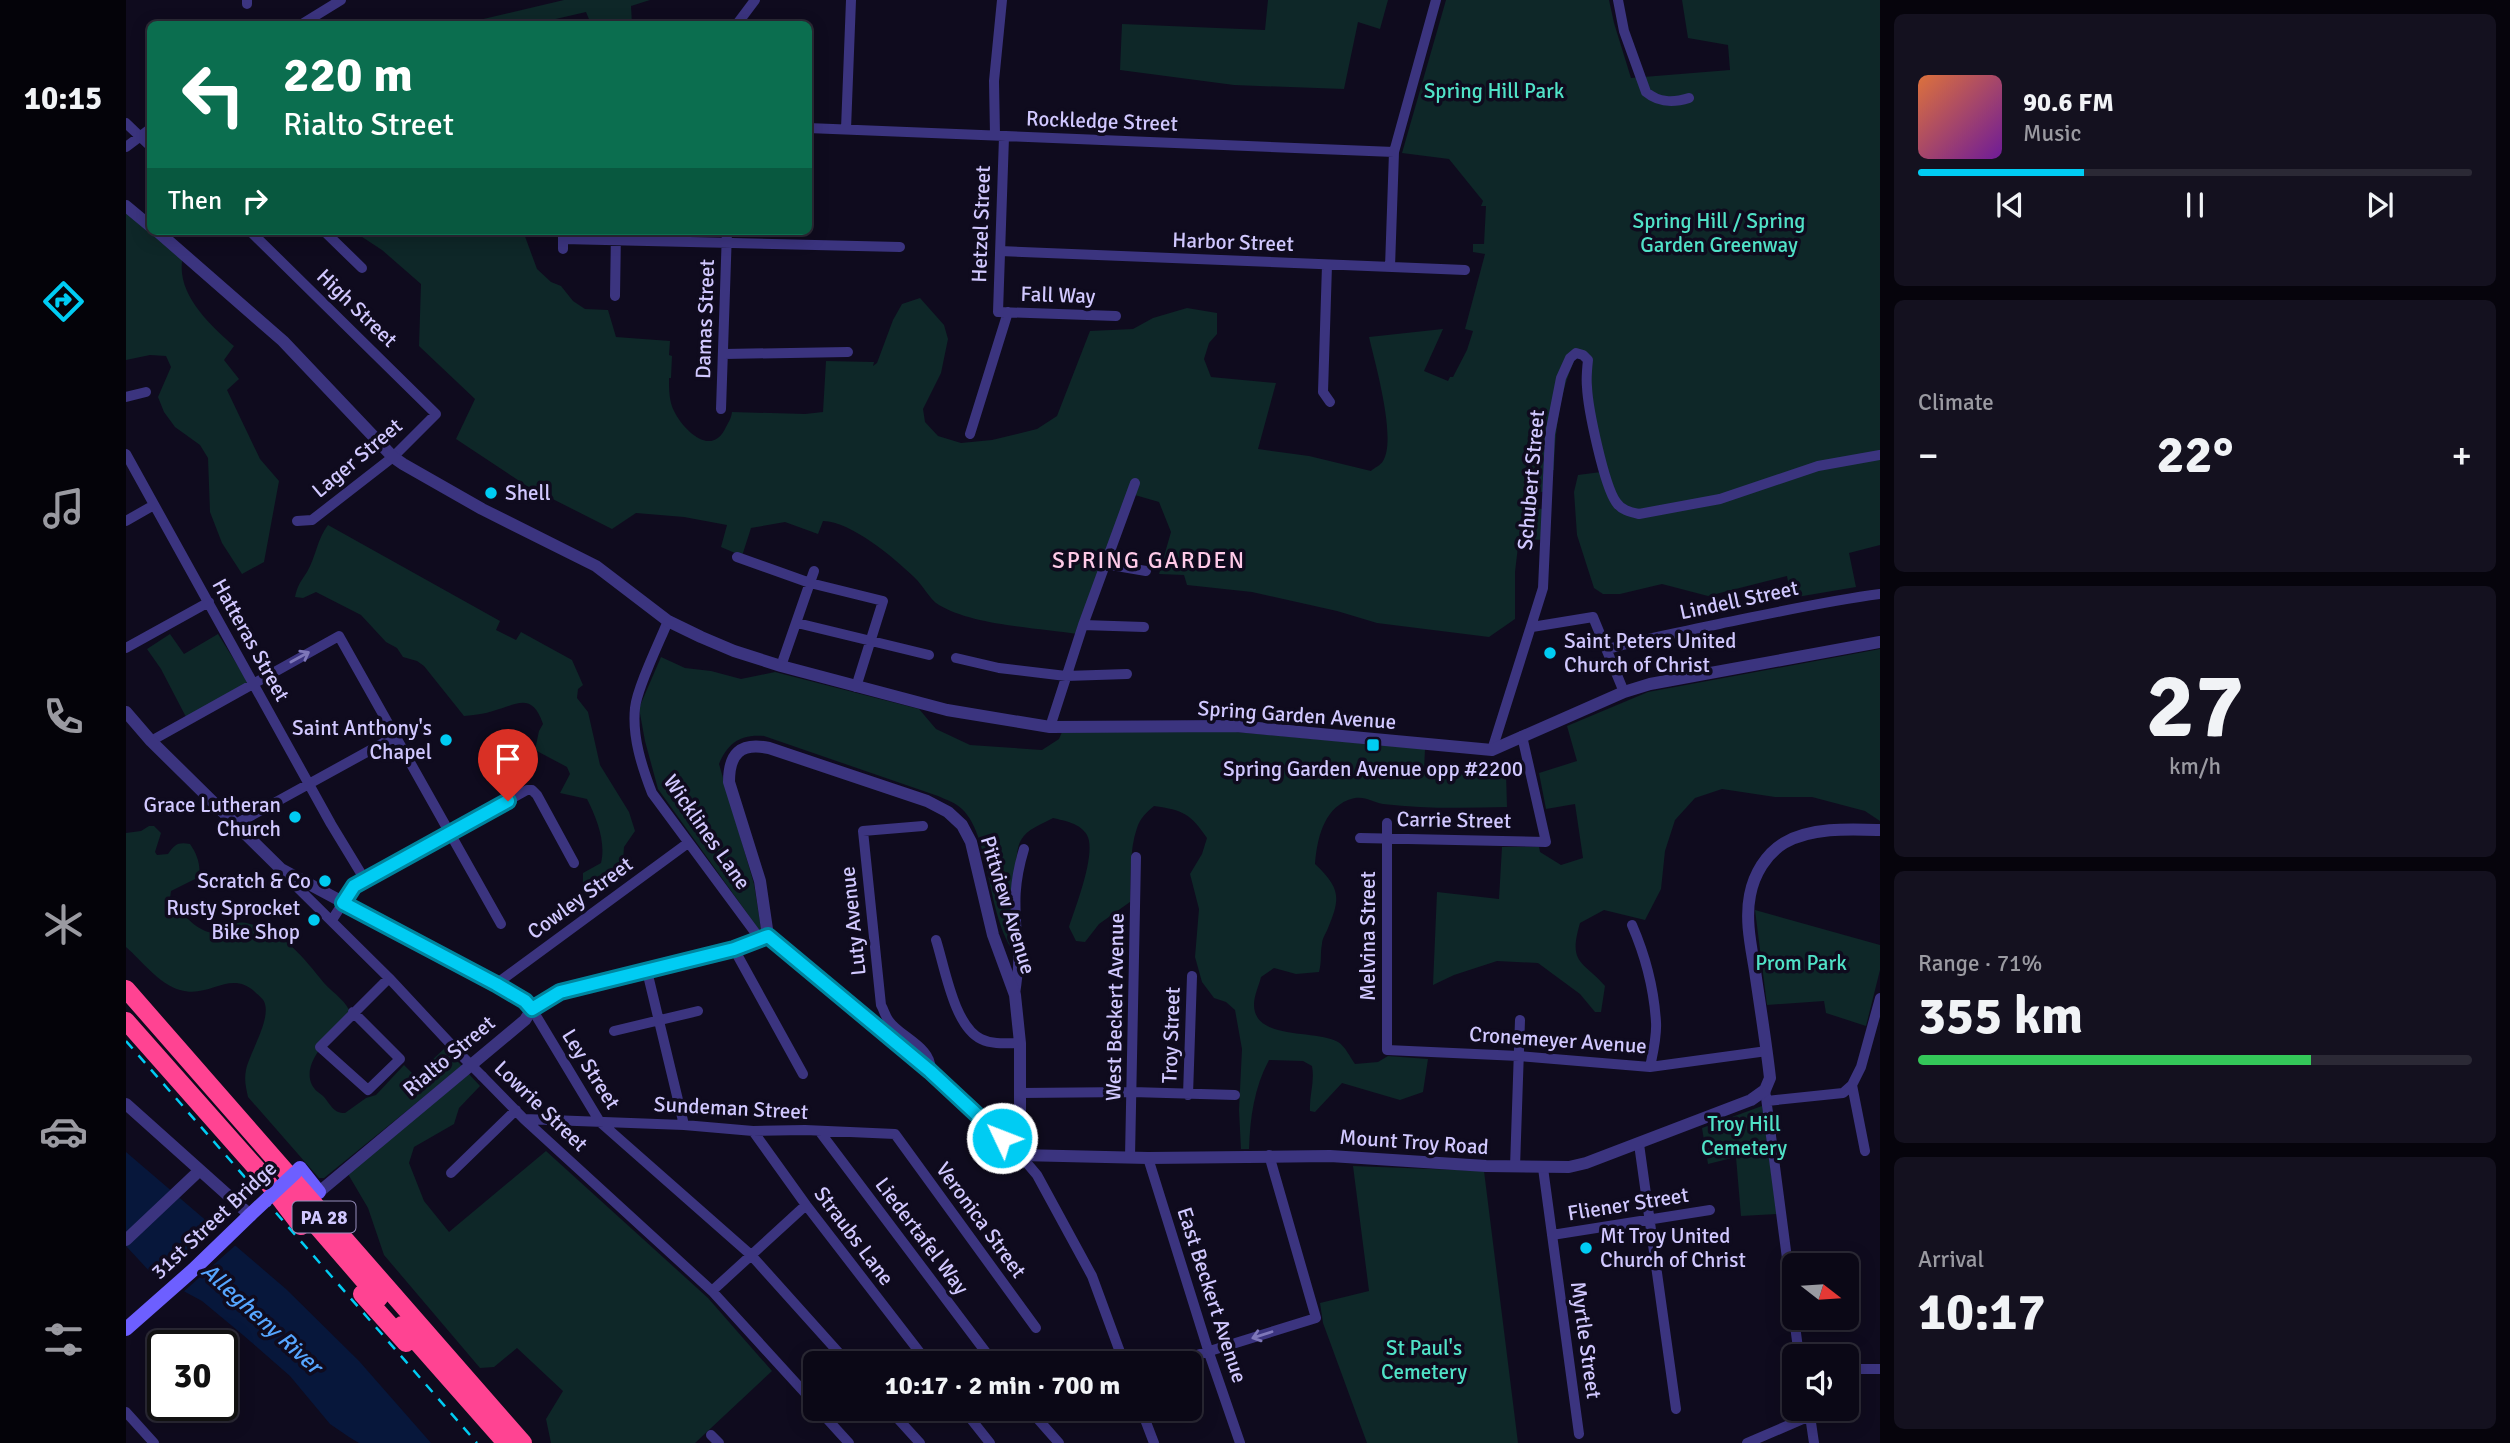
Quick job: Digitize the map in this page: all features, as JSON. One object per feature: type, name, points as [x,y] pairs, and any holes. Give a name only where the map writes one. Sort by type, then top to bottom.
[{"type":"highway","points":[[126,979],[202,1058],[297,1170]]},
{"type":"highway","name":"PA 28","points":[[126,989],[523,1443]]},
{"type":"highway","name":"PA 28","points":[[126,1007],[506,1443]]},
{"type":"highway","points":[[126,1021],[258,1170],[284,1207],[494,1443]]},
{"type":"highway","points":[[319,1192],[536,1443]]},
{"type":"main road","points":[[297,1170],[319,1192]]},
{"type":"main road","name":"31st Street Bridge","points":[[126,1329],[193,1270],[297,1170]]},
{"type":"street","points":[[307,21],[341,0]]},
{"type":"street","points":[[738,21],[755,0]]},
{"type":"street","points":[[846,129],[851,0]]},
{"type":"street","name":"Hetzel Street","points":[[970,434],[1003,312],[1000,136],[995,81],[1002,0]]},
{"type":"street","points":[[1390,267],[1394,152],[1436,0]]},
{"type":"street","points":[[1618,0],[1625,31],[1646,92],[1665,101],[1689,98]]},
{"type":"street","points":[[126,123],[147,143]]},
{"type":"street","name":"Rockledge Street","points":[[812,128],[1394,152]]},
{"type":"street","points":[[126,147],[147,131]]},
{"type":"street","points":[[126,206],[147,222]]},
{"type":"street","name":"Spring Garden Avenue","points":[[163,235],[283,341],[393,457],[482,509],[596,566],[668,621],[734,651],[856,687],[947,710],[1050,727],[1236,726],[1492,750]]},
{"type":"street","name":"High Street","points":[[254,235],[436,414]]},
{"type":"street","points":[[328,235],[362,268]]},
{"type":"street","points":[[615,296],[616,235]]},
{"type":"street","points":[[563,240],[616,235],[727,236],[900,247]]},
{"type":"street","name":"Damas Street","points":[[721,409],[727,236]]},
{"type":"street","name":"Harbor Street","points":[[1000,251],[1465,270]]},
{"type":"street","points":[[1327,265],[1323,392],[1331,402]]},
{"type":"street","name":"Fall Way","points":[[1003,312],[1116,316]]},
{"type":"street","points":[[724,354],[848,352]]},
{"type":"street","name":"Schubert Street","points":[[1492,750],[1543,588],[1550,434],[1561,378],[1570,358],[1576,353],[1588,360],[1587,387],[1597,442],[1611,493],[1617,504],[1630,512],[1639,514],[1720,499],[1818,466],[1880,455]]},
{"type":"street","points":[[126,397],[146,392]]},
{"type":"street","name":"Lager Street","points":[[297,521],[312,520],[393,457],[436,414]]},
{"type":"street","name":"Hatteras Street","points":[[126,454],[365,880]]},
{"type":"street","points":[[1050,727],[1083,625],[1135,483]]},
{"type":"street","points":[[126,521],[155,505]]},
{"type":"street","points":[[737,557],[810,583],[883,601],[856,687]]},
{"type":"street","points":[[1105,564],[1146,571]]},
{"type":"street","points":[[781,666],[814,571]]},
{"type":"street","name":"Lindell Street","points":[[1608,649],[1645,638],[1838,599],[1880,594]]},
{"type":"street","points":[[126,648],[209,602]]},
{"type":"street","points":[[1532,626],[1593,617],[1624,692]]},
{"type":"street","name":"Wicklines Lane","points":[[668,621],[635,705],[638,745],[652,793],[688,843],[764,937]]},
{"type":"street","points":[[797,623],[929,655]]},
{"type":"street","points":[[1083,625],[1144,627]]},
{"type":"street","points":[[151,741],[339,636],[501,924]]},
{"type":"street","points":[[1492,750],[1624,692],[1650,684],[1880,642]]},
{"type":"street","points":[[956,658],[999,668],[1066,676],[1127,674]]},
{"type":"street","name":"Lowrie Street","points":[[126,712],[151,741],[281,869],[294,878],[298,887],[524,1119],[712,1292],[803,1392]]},
{"type":"street","points":[[236,824],[396,736]]},
{"type":"street","name":"Carrie Street","points":[[1360,838],[1546,842],[1522,736]]},
{"type":"street","name":"Pittview Avenue","points":[[764,937],[760,881],[729,782],[733,758],[743,748],[769,748],[927,801],[955,818],[971,842],[993,935],[1016,995],[1020,1042],[1020,1155]]},
{"type":"street","points":[[332,920],[350,891],[365,880],[527,790],[532,790],[574,863]]},
{"type":"street","name":"Melvina Street","points":[[1387,823],[1387,1050]]},
{"type":"street","name":"Luty Avenue","points":[[923,826],[863,831],[881,1005],[888,1021],[926,1054],[931,1063],[930,1071]]},
{"type":"street","points":[[1786,1253],[1766,1096],[1770,1078],[1767,1051],[1748,927],[1749,897],[1755,878],[1773,852],[1786,842],[1798,837],[1843,830],[1880,830]]},
{"type":"street","name":"Cowley Street","points":[[496,984],[688,843]]},
{"type":"street","points":[[1016,995],[1018,958],[1014,908],[1016,874],[1024,849]]},
{"type":"street","name":"West Beckert Avenue","points":[[1130,1157],[1136,857]]},
{"type":"street","name":"Ley Street","points":[[294,878],[525,1001],[600,1122],[751,1255],[837,1351]]},
{"type":"street","points":[[1632,925],[1643,954],[1656,1022],[1650,1067]]},
{"type":"street","points":[[764,937],[930,1071],[1020,1155],[1037,1175],[1081,1254],[1120,1351]]},
{"type":"street","name":"Rialto Street","points":[[319,1192],[525,1020],[532,1009],[560,992],[734,949],[764,937]]},
{"type":"street","points":[[936,940],[961,1019],[971,1032],[983,1041],[1020,1042]]},
{"type":"street","points":[[734,949],[803,1074]]},
{"type":"street","points":[[647,971],[684,1125]]},
{"type":"street","name":"Troy Street","points":[[1188,1095],[1192,976]]},
{"type":"street","points":[[353,1012],[400,1059],[368,1090],[320,1047],[353,1012],[389,978]]},
{"type":"street","points":[[1766,1096],[1843,1093],[1852,1085],[1861,1067],[1880,1001]]},
{"type":"street","points":[[614,1031],[698,1012]]},
{"type":"street","points":[[1515,1167],[1520,1020]]},
{"type":"street","name":"Cronemeyer Avenue","points":[[1387,1050],[1519,1056],[1650,1067],[1767,1051]]},
{"type":"street","points":[[1852,1085],[1865,1151]]},
{"type":"street","points":[[1020,1093],[1236,1095]]},
{"type":"street","name":"Mount Troy Road","points":[[1020,1155],[1148,1158],[1330,1156],[1543,1168],[1586,1163],[1766,1096]]},
{"type":"street","points":[[126,1104],[250,1215]]},
{"type":"street","points":[[451,1173],[516,1111]]},
{"type":"street","name":"Sundeman Street","points":[[524,1119],[684,1125],[753,1131],[895,1134]]},
{"type":"street","name":"Straubs Lane","points":[[753,1131],[806,1205],[919,1351]]},
{"type":"street","name":"Liedertafel Way","points":[[820,1132],[985,1351]]},
{"type":"street","name":"Veronica Street","points":[[895,1134],[1036,1328]]},
{"type":"street","points":[[1639,1144],[1676,1409]]},
{"type":"street","points":[[1202,1355],[1316,1318],[1269,1155]]},
{"type":"street","name":"East Beckert Avenue","points":[[1148,1158],[1240,1443]]},
{"type":"street","name":"Myrtle Street","points":[[1543,1168],[1579,1434]]},
{"type":"street","points":[[126,1240],[200,1170]]},
{"type":"street","points":[[712,1292],[806,1205]]},
{"type":"street","name":"Fliener Street","points":[[1552,1236],[1710,1210]]},
{"type":"street","points":[[1859,1369],[1880,1369]]},
{"type":"street","points":[[126,1412],[154,1443]]},
{"type":"street","name":"Lowrie Street","points":[[829,1421],[846,1442]]},
{"type":"street","points":[[900,1421],[920,1443]]},
{"type":"street","points":[[972,1421],[987,1440],[972,1443]]},
{"type":"street","points":[[1040,1421],[1059,1443]]},
{"type":"street","points":[[1146,1421],[1154,1443]]},
{"type":"street","points":[[1747,1443],[1792,1421]]},
{"type":"street","points":[[1811,1421],[1814,1443]]},
{"type":"green space","points":[[564,0],[650,0],[631,6],[632,21],[590,21],[586,12],[547,21],[475,21]]},
{"type":"green space","points":[[1268,0],[1388,0],[1380,29],[1358,22],[1344,89],[1234,85],[1120,70],[1122,24],[1265,30]]},
{"type":"green space","points":[[1446,0],[1609,0],[1631,78],[1730,70],[1728,45],[1688,38],[1682,0],[1880,0],[1880,545],[1849,553],[1856,587],[1791,598],[1787,576],[1708,596],[1662,584],[1620,594],[1603,594],[1594,588],[1577,535],[1574,492],[1578,475],[1601,472],[1585,362],[1581,358],[1575,359],[1562,399],[1554,470],[1549,470],[1544,492],[1524,491],[1522,507],[1543,509],[1542,540],[1519,538],[1515,572],[1515,619],[1489,637],[1377,623],[1252,592],[1187,585],[1184,575],[1159,574],[1171,532],[1159,502],[1128,493],[1077,634],[969,617],[939,605],[914,577],[884,551],[859,534],[834,523],[823,521],[818,534],[785,522],[751,528],[742,556],[721,547],[727,525],[684,517],[636,513],[612,529],[527,486],[456,439],[475,399],[419,346],[421,284],[382,250],[359,235],[524,235],[537,269],[551,282],[561,286],[573,301],[585,309],[608,310],[616,337],[670,341],[669,355],[672,356],[669,387],[672,407],[691,433],[706,441],[720,436],[732,412],[823,412],[826,361],[874,362],[873,366],[877,363],[902,304],[920,298],[944,325],[948,339],[941,373],[923,409],[925,422],[938,436],[961,443],[992,440],[1037,429],[1057,416],[1090,331],[1133,329],[1153,318],[1187,308],[1217,313],[1217,334],[1209,343],[1204,359],[1211,377],[1276,383],[1258,449],[1309,456],[1371,471],[1383,461],[1388,436],[1384,400],[1369,337],[1443,329],[1424,371],[1448,381],[1453,377],[1467,350],[1473,331],[1465,329],[1485,254],[1473,252],[1473,244],[1484,244],[1486,206],[1481,206],[1483,201],[1449,159],[1402,153]]},
{"type":"green space","points":[[126,206],[147,223],[147,235],[162,235],[184,253],[183,280],[188,293],[204,317],[234,346],[224,360],[239,379],[227,390],[260,459],[279,481],[264,562],[242,574],[222,543],[210,512],[208,458],[200,445],[175,427],[164,412],[158,397],[171,367],[166,356],[150,355],[126,360]]},
{"type":"green space","points":[[328,525],[500,621],[496,630],[516,640],[521,632],[572,660],[583,685],[578,689],[577,698],[588,712],[600,765],[629,812],[635,831],[624,847],[622,874],[611,887],[599,894],[590,892],[583,882],[583,873],[601,863],[600,831],[587,799],[560,793],[570,774],[567,767],[535,750],[543,724],[534,707],[523,703],[464,716],[424,666],[403,657],[397,648],[386,642],[361,615],[316,592],[303,598],[295,597]]},
{"type":"green space","points":[[170,634],[184,654],[218,634],[248,682],[186,717],[161,669],[147,649]]},
{"type":"green space","points":[[1880,649],[1880,821],[1865,811],[1812,797],[1775,797],[1722,789],[1695,798],[1675,820],[1665,851],[1661,889],[1645,920],[1604,910],[1580,923],[1577,954],[1579,960],[1605,986],[1601,1012],[1595,1012],[1580,994],[1538,963],[1497,961],[1433,985],[1437,892],[1499,899],[1502,847],[1539,847],[1540,852],[1561,865],[1583,858],[1575,804],[1546,809],[1539,773],[1577,761],[1567,726],[1648,692]]},
{"type":"green space","points":[[661,657],[685,668],[741,679],[775,672],[919,709],[936,729],[970,745],[1042,750],[1059,739],[1062,732],[1214,730],[1425,749],[1424,771],[1482,770],[1506,773],[1507,807],[1414,807],[1358,798],[1339,805],[1327,818],[1316,855],[1315,864],[1336,893],[1335,908],[1322,942],[1319,972],[1296,974],[1274,968],[1261,977],[1256,994],[1256,1016],[1264,1024],[1274,1029],[1338,1042],[1355,1064],[1378,1062],[1388,1056],[1428,1059],[1423,1092],[1400,1100],[1342,1083],[1315,1112],[1310,1111],[1312,1066],[1303,1061],[1269,1060],[1254,1103],[1249,1149],[1241,1149],[1239,1110],[1242,1049],[1235,1010],[1226,1002],[1214,998],[1202,982],[1195,957],[1199,909],[1190,874],[1202,854],[1207,838],[1191,818],[1172,809],[1154,806],[1142,818],[1133,846],[1130,902],[1099,924],[1085,942],[1076,941],[1069,927],[1087,867],[1087,835],[1076,825],[1053,818],[1027,833],[1021,840],[1016,863],[1020,929],[1018,957],[1000,923],[979,839],[972,822],[960,807],[938,796],[764,736],[742,738],[726,750],[719,764],[754,884],[762,934],[658,789],[639,708]]},
{"type":"green space","points":[[154,826],[161,833],[155,852],[157,855],[168,854],[182,843],[190,844],[196,856],[199,877],[171,891],[170,898],[192,923],[214,933],[241,923],[273,933],[300,955],[347,1006],[351,1015],[321,1047],[311,1066],[313,1087],[335,1110],[345,1113],[366,1098],[376,1095],[404,1065],[415,1076],[445,1048],[462,1066],[324,1178],[319,1178],[248,1097],[245,1074],[265,1019],[265,1004],[262,999],[246,986],[237,983],[191,992],[172,987],[126,947],[126,833],[141,831]]},
{"type":"green space","name":"Prom Park","points":[[1755,910],[1880,945],[1880,970],[1866,1026],[1826,1013],[1824,1001],[1767,1005]]},
{"type":"green space","points":[[469,1074],[480,1086],[459,1108],[454,1124],[414,1147],[409,1163],[424,1201],[449,1232],[546,1151],[708,1298],[772,1371],[695,1443],[551,1443],[546,1419],[563,1391],[517,1348],[494,1367],[480,1368],[384,1255],[368,1208],[348,1174]]},
{"type":"green space","name":"Troy Hill Cemetery","points":[[1762,1106],[1777,1214],[1741,1216],[1736,1157],[1708,1164],[1702,1128]]},
{"type":"green space","name":"St Paul's Cemetery","points":[[1353,1166],[1484,1171],[1518,1443],[1367,1443],[1323,1323],[1320,1303],[1369,1291]]},
{"type":"water","name":"Allegheny River","points":[[126,1152],[286,1289],[359,1361],[431,1443],[359,1443],[349,1437],[330,1424],[290,1376],[238,1330],[202,1301],[152,1274],[126,1246]]},
{"type":"pier","points":[[218,1226],[238,1243],[181,1294],[160,1283]]},
{"type":"railway","points":[[126,1041],[477,1443]]},
{"type":"place","name":"Shell","points":[[491,493]]},
{"type":"place","name":"Saint Peters United Church of Christ","points":[[1550,653]]},
{"type":"place","name":"Saint Anthony's Chapel","points":[[446,740]]},
{"type":"place","name":"Spring Garden Avenue opp #2200","points":[[1373,745]]},
{"type":"place","name":"Grace Lutheran Church","points":[[295,817]]},
{"type":"place","name":"Scratch & Co","points":[[325,881]]},
{"type":"place","name":"Rusty Sprocket Bike Shop","points":[[314,920]]},
{"type":"place","name":"Mt Troy United Church of Christ","points":[[1586,1248]]},
{"type":"district","name":"SPRING GARDEN","points":[[1149,560]]},
{"type":"route","points":[[508,801],[354,886],[343,903],[496,984],[525,1001],[532,1009],[560,992],[734,949],[768,936],[930,1071],[1002,1138]]},
{"type":"park label","name":"Spring Hill Park","points":[[1494,91]]},
{"type":"park label","name":"Spring Hill / Spring Garden Greenway","points":[[1719,233]]}]
